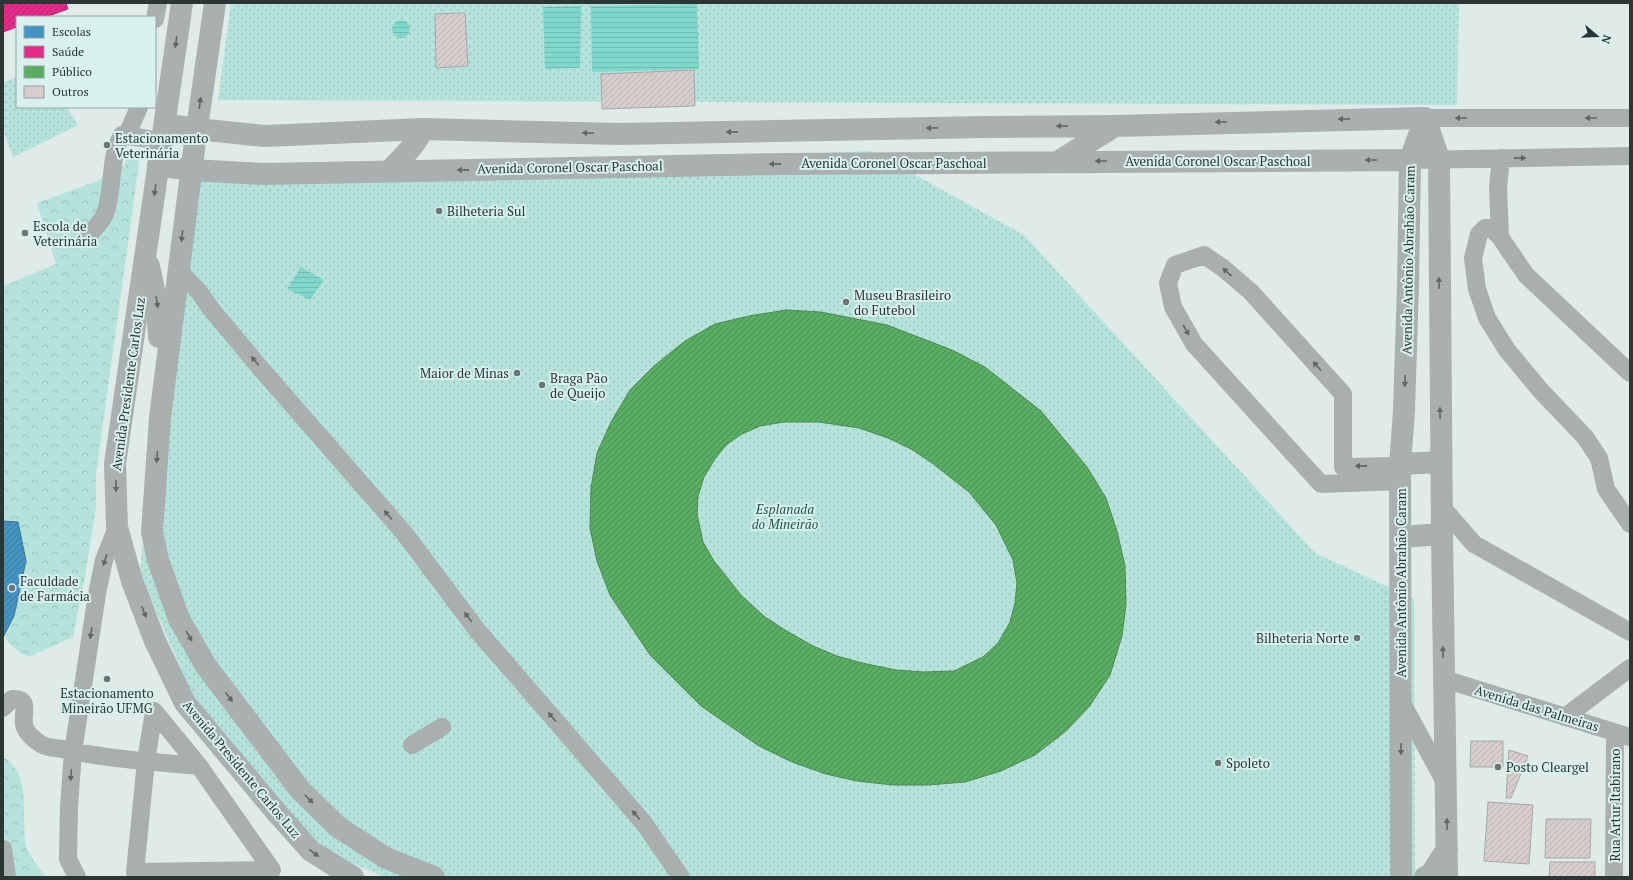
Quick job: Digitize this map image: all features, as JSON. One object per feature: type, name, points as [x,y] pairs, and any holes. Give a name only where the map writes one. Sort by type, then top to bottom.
[{"type":"main road","name":"Avenida Presidente Carlos Luz","points":[[182,3],[115,464],[117,527],[132,581],[155,641],[185,703],[272,808],[311,851],[344,873],[353,877]]},
{"type":"main road","points":[[214,3],[191,170],[160,418],[152,532],[162,573],[179,619],[206,666],[301,791],[338,827],[386,858],[434,877]]},
{"type":"main road","points":[[163,132],[196,135],[265,136],[423,129],[620,134],[985,126],[1115,126],[1425,118],[1439,159],[1441,506],[1447,877]]},
{"type":"main road","name":"Avenida Antônio Abrahão Caram","points":[[1401,877],[1400,470],[1404,411],[1410,160],[1425,118]]},
{"type":"main road","points":[[1059,161],[1115,126]]},
{"type":"main road","points":[[389,171],[406,155],[418,139],[423,129]]},
{"type":"main road","points":[[620,134],[645,166]]},
{"type":"main road","name":"Avenida Coronel Oscar Paschoal","points":[[158,165],[191,170],[263,174],[645,166],[1059,161],[1410,160]]},
{"type":"main road","points":[[146,253],[158,311],[157,392],[160,418]]},
{"type":"main road","points":[[1400,470],[1441,462]]},
{"type":"main road","points":[[1401,537],[1442,534]]},
{"type":"main road","points":[[1425,877],[1431,874],[1447,849]]},
{"type":"street","points":[[156,16],[158,3]]},
{"type":"street","points":[[127,135],[139,108]]},
{"type":"street","points":[[1425,118],[1630,118]]},
{"type":"street","points":[[90,234],[105,215],[118,143],[122,135],[163,132]]},
{"type":"street","name":"Avenida Coronel Oscar Paschoal","points":[[1410,160],[1630,156]]},
{"type":"street","points":[[1500,158],[1498,188],[1500,237]]},
{"type":"street","points":[[1630,373],[1526,276],[1500,237],[1491,228],[1485,228],[1479,234],[1473,258],[1477,289],[1487,318],[1507,350],[1541,391],[1585,437],[1599,458],[1606,489],[1630,524]]},
{"type":"street","points":[[1204,255],[1223,268],[1250,292],[1343,394],[1343,467],[1400,470],[1321,484],[1194,344],[1173,307],[1168,283],[1175,265],[1204,255]]},
{"type":"street","points":[[178,270],[200,292],[211,309],[262,370],[405,534],[477,630],[643,822],[681,877]]},
{"type":"street","points":[[1441,506],[1474,544],[1630,632]]},
{"type":"street","points":[[77,877],[68,859],[72,752],[96,594],[104,560],[117,527]]},
{"type":"street","points":[[1565,717],[1630,668]]},
{"type":"street","name":"Avenida das Palmeiras","points":[[1444,679],[1622,735]]},
{"type":"street","points":[[3,708],[12,699],[22,701],[25,705],[24,724],[27,733],[42,745],[72,752],[199,766]]},
{"type":"street","points":[[1401,701],[1446,784]]},
{"type":"street","points":[[154,711],[199,766],[272,870],[135,872],[146,761],[154,711]]},
{"type":"street","points":[[412,745],[442,727]]},
{"type":"street","name":"Rua Artur Itabirano","points":[[1614,877],[1622,735]]},
{"type":"street","points":[[3,849],[7,877]]},
{"type":"green space","points":[[231,3],[1459,3],[1457,105],[218,100]]},
{"type":"green space","points":[[16,77],[16,108],[68,108],[78,125],[13,157],[3,130],[3,82]]},
{"type":"green space","points":[[141,149],[96,474],[96,507],[85,577],[73,637],[29,657],[19,652],[5,639],[14,616],[26,561],[18,522],[3,521],[3,286],[56,264],[37,203],[97,181],[125,165],[127,150]]},
{"type":"green space","name":"Esplanada do Mineirão","points":[[872,151],[1024,235],[1315,553],[1414,599],[1415,877],[385,877],[317,849],[192,694],[140,574],[160,341],[183,174],[651,160]]},
{"type":"green space","points":[[5,758],[14,766],[22,787],[27,849],[46,877],[7,877],[3,849],[3,759]]},
{"type":"water","points":[[697,4],[699,69],[592,72],[591,6]]},
{"type":"water","points":[[581,6],[580,68],[545,69],[543,7]]},
{"type":"water","points":[[397,20],[405,20],[410,25],[408,36],[405,38],[397,38],[392,33],[392,25]]},
{"type":"water","points":[[301,267],[324,280],[310,300],[287,289]]},
{"type":"building: Escolas","name":"Faculdade de Farmácia","points":[[3,521],[18,522],[26,561],[14,616],[3,638]]},
{"type":"building: Saúde","points":[[3,3],[66,3],[68,9],[49,16],[16,16],[16,27],[3,32]]},
{"type":"building: Público","points":[[786,310],[821,312],[887,325],[952,350],[985,367],[1041,411],[1087,467],[1106,498],[1117,531],[1125,566],[1126,604],[1122,636],[1110,675],[1089,707],[1066,731],[1035,755],[1001,771],[965,782],[928,785],[893,785],[857,781],[826,774],[792,762],[759,746],[701,706],[650,655],[610,595],[597,561],[590,528],[591,488],[597,453],[611,422],[630,390],[654,366],[685,341],[715,324],[749,316]],"holes":[[[784,422],[819,422],[859,428],[888,438],[911,449],[932,463],[969,492],[996,525],[1013,560],[1017,583],[1015,603],[1010,622],[998,643],[983,657],[954,671],[924,672],[896,670],[837,656],[813,646],[765,617],[741,595],[714,561],[703,542],[697,514],[698,496],[704,477],[715,459],[726,445],[742,434],[760,426]]]},
{"type":"building: Outros","points":[[465,13],[468,66],[436,68],[435,14]]},
{"type":"building: Outros","points":[[694,70],[695,106],[602,109],[601,74]]},
{"type":"building: Outros","points":[[1471,741],[1503,741],[1503,767],[1470,767]]},
{"type":"building: Outros","points":[[1509,750],[1528,756],[1511,798],[1506,798]]},
{"type":"building: Outros","points":[[1488,802],[1533,805],[1529,864],[1484,861]]},
{"type":"building: Outros","points":[[1546,819],[1591,819],[1590,858],[1545,858]]},
{"type":"building: Outros","points":[[1550,862],[1595,862],[1595,877],[1549,877]]},
{"type":"place","name":"Estacionamento Veterinária","points":[[107,145]]},
{"type":"place","name":"Bilheteria Sul","points":[[439,211]]},
{"type":"place","name":"Escola de Veterinária","points":[[25,233]]},
{"type":"place","name":"Museu Brasileiro do Futebol","points":[[846,302]]},
{"type":"place","name":"Maior de Minas","points":[[517,373]]},
{"type":"place","name":"Braga Pão de Queijo","points":[[542,385]]},
{"type":"place","name":"Faculdade de Farmácia","points":[[12,588]]},
{"type":"place","name":"Bilheteria Norte","points":[[1357,638]]},
{"type":"place","name":"Estacionamento Mineirão UFMG","points":[[107,679]]},
{"type":"place","name":"Spoleto","points":[[1218,763]]},
{"type":"place","name":"Posto Cleargel","points":[[1498,767]]}]
